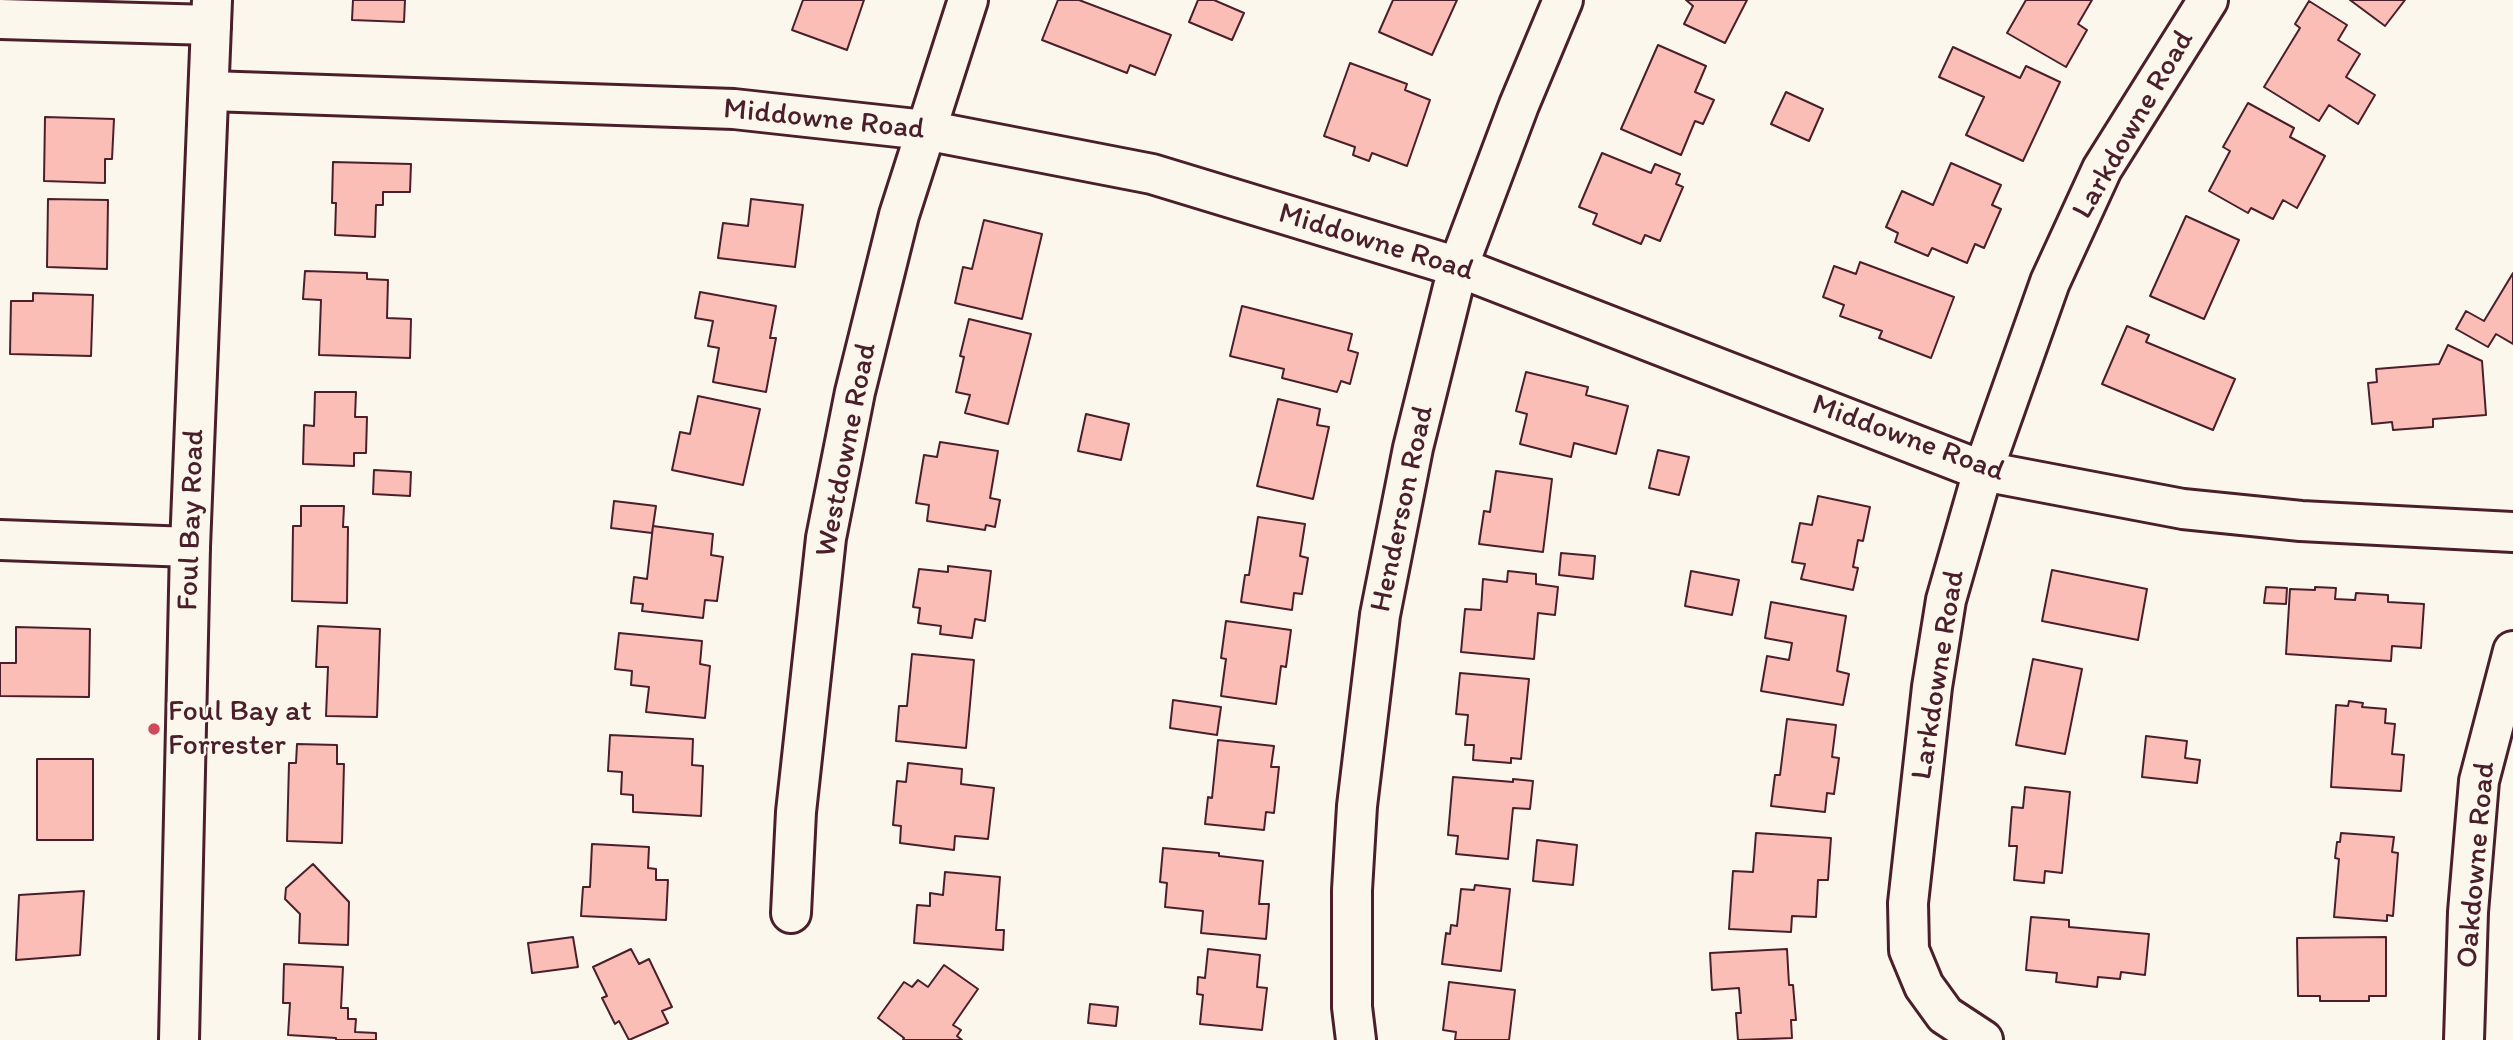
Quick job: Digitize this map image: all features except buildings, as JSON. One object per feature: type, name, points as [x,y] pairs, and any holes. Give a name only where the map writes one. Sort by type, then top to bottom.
[{"type":"street","name":"Westdowne Road","points":[[791,913],[796,812],[827,538],[855,391],[899,215],[968,0]]},
{"type":"street","name":"Henderson Road","points":[[1356,1040],[1352,1007],[1352,890],[1357,806],[1380,615],[1413,448],[1458,267],[1519,104],[1563,0]]},
{"type":"street","name":"Larkdowne Road","points":[[1983,1040],[1945,1015],[1924,986],[1909,950],[1908,903],[1932,687],[1946,600],[1983,471],[2050,282],[2102,169],[2208,0]]},
{"type":"street","points":[[0,19],[211,13]]},
{"type":"street","name":"Foul Bay Road","points":[[178,1040],[190,547],[211,13]]},
{"type":"street","name":"Middowne Road","points":[[210,91],[622,103],[734,109],[925,130],[1152,174],[1458,267],[1983,471],[2183,509],[2301,521],[2513,532]]},
{"type":"street","points":[[0,540],[190,547]]},
{"type":"street","name":"Oakdowne Road","points":[[2464,1040],[2468,912],[2479,781],[2513,651]]},
{"type":"place","name":"Foul Bay at Forrester","points":[[154,729]]}]
